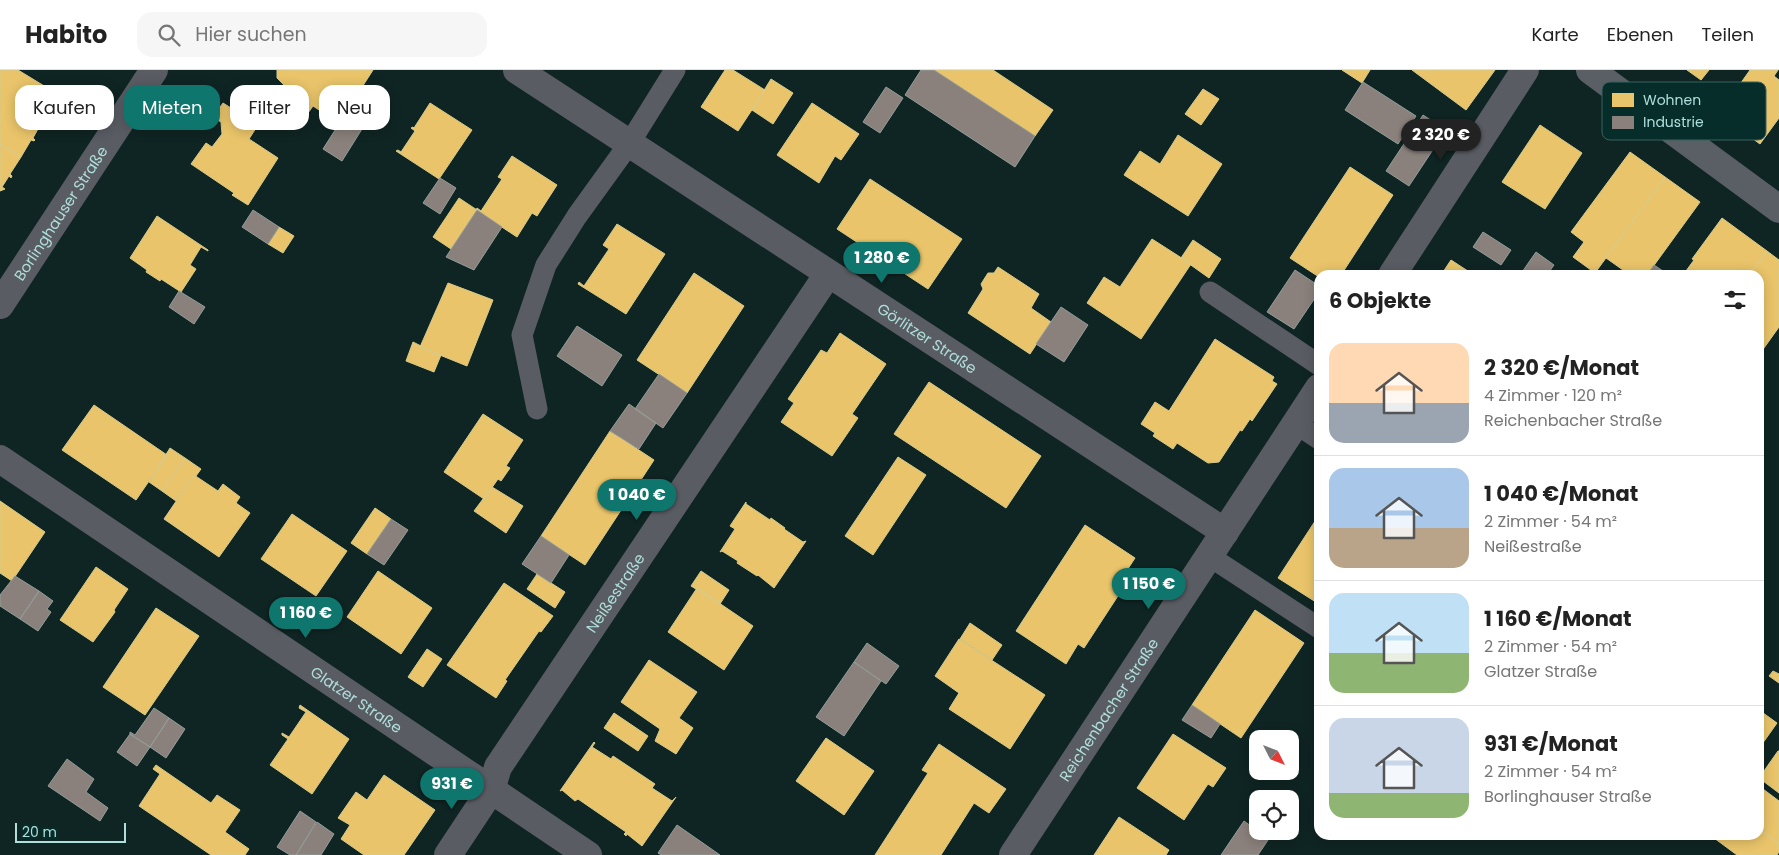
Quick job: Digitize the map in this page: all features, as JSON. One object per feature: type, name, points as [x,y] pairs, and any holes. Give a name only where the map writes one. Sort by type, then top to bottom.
[{"type":"street","name":"Borlinghauser Straße","points":[[0,305],[154,70]]},
{"type":"street","name":"Görlitzer Straße","points":[[517,70],[1225,532]]},
{"type":"street","points":[[1395,270],[1525,70]]},
{"type":"street","points":[[1590,70],[1606,82]]},
{"type":"street","points":[[1686,140],[1779,208]]},
{"type":"street","name":"Neißestraße","points":[[492,790],[498,767],[828,274]]},
{"type":"street","name":"Reichenbacher Straße","points":[[1013,855],[1314,395]]},
{"type":"street","name":"Glatzer Straße","points":[[0,459],[588,855]]},
{"type":"street","points":[[448,855],[492,790]]},
{"type":"lane","points":[[537,409],[522,335],[546,265],[577,216],[629,144],[675,70]]},
{"type":"lane","points":[[1210,292],[1314,362]]},
{"type":"lane","points":[[1295,423],[1314,436]]},
{"type":"lane","points":[[1209,556],[1314,625]]},
{"type":"building: Wohnen","points":[[0,70],[18,70],[43,85],[15,85],[15,130],[37,130],[33,138],[35,140],[31,140],[21,157],[0,144]]},
{"type":"building: Wohnen","points":[[277,70],[373,70],[363,85],[319,85],[319,110],[313,106],[309,112],[309,85],[284,85],[277,78]]},
{"type":"building: Wohnen","points":[[725,70],[733,70],[765,90],[738,131],[701,107]]},
{"type":"building: Wohnen","points":[[934,70],[993,70],[1053,110],[1035,136]]},
{"type":"building: Wohnen","points":[[1342,70],[1370,70],[1362,83]]},
{"type":"building: Wohnen","points":[[1412,70],[1495,70],[1466,110]]},
{"type":"building: Wohnen","points":[[1687,70],[1709,70],[1701,80]]},
{"type":"building: Wohnen","points":[[1750,70],[1778,70],[1774,76],[1779,80],[1779,118],[1766,136],[1766,82],[1742,82]]},
{"type":"building: Wohnen","points":[[771,79],[793,93],[773,124],[752,110]]},
{"type":"building: Wohnen","points":[[1203,89],[1219,99],[1201,125],[1185,114]]},
{"type":"building: Wohnen","points":[[223,103],[230,107],[230,130],[255,130],[249,139],[278,158],[248,205],[232,195],[234,193],[191,164],[206,143],[212,147],[222,134],[220,107]]},
{"type":"building: Wohnen","points":[[430,103],[472,130],[439,179],[396,151],[401,152],[415,131],[411,128],[414,128]]},
{"type":"building: Wohnen","points":[[812,103],[859,134],[841,160],[835,156],[819,183],[777,155]]},
{"type":"building: Wohnen","points":[[1540,125],[1582,153],[1545,209],[1502,182]]},
{"type":"building: Wohnen","points":[[1178,135],[1222,164],[1188,216],[1124,175],[1140,151],[1160,164]]},
{"type":"building: Wohnen","points":[[1755,140],[1763,140],[1760,144]]},
{"type":"building: Wohnen","points":[[0,144],[21,157],[10,174],[11,178],[9,176],[2,187],[5,189],[0,191]]},
{"type":"building: Wohnen","points":[[1630,152],[1665,177],[1597,270],[1591,270],[1573,257],[1584,242],[1571,232]]},
{"type":"building: Wohnen","points":[[512,156],[557,185],[537,216],[532,213],[517,237],[476,210],[477,208],[481,211],[502,179],[498,177]]},
{"type":"building: Wohnen","points":[[1350,167],[1393,195],[1344,270],[1314,270],[1314,274],[1290,258]]},
{"type":"building: Wohnen","points":[[1665,177],[1700,202],[1651,270],[1623,270],[1606,258]]},
{"type":"building: Wohnen","points":[[870,179],[962,239],[928,289],[837,229]]},
{"type":"building: Wohnen","points":[[459,198],[477,210],[451,249],[433,237]]},
{"type":"building: Wohnen","points":[[157,216],[208,250],[201,247],[190,265],[196,269],[181,292],[146,272],[147,270],[130,258]]},
{"type":"building: Wohnen","points":[[1722,218],[1767,251],[1754,270],[1687,270],[1694,260],[1692,259]]},
{"type":"building: Wohnen","points":[[617,224],[665,254],[626,314],[578,284],[579,282],[584,286],[609,249],[603,245]]},
{"type":"building: Wohnen","points":[[279,227],[294,236],[283,253],[268,244]]},
{"type":"building: Wohnen","points":[[1152,239],[1191,264],[1141,339],[1087,303],[1104,277],[1120,287]]},
{"type":"building: Wohnen","points":[[1193,240],[1221,259],[1209,278],[1181,258]]},
{"type":"building: Wohnen","points":[[1767,251],[1779,260],[1779,327],[1764,348],[1764,270],[1754,270]]},
{"type":"building: Wohnen","points":[[1451,260],[1466,270],[1444,270]]},
{"type":"building: Wohnen","points":[[998,267],[1039,294],[1031,308],[1051,322],[1030,354],[968,313],[983,289],[981,284],[988,273],[994,273]]},
{"type":"building: Wohnen","points":[[694,273],[744,306],[687,393],[637,360]]},
{"type":"building: Wohnen","points":[[448,283],[493,300],[467,366],[420,347]]},
{"type":"building: Wohnen","points":[[840,333],[886,364],[852,414],[858,418],[832,456],[781,422],[794,403],[788,399],[821,350],[827,353]]},
{"type":"building: Wohnen","points":[[1215,339],[1274,377],[1272,381],[1277,384],[1252,421],[1250,419],[1242,431],[1240,430],[1219,462],[1208,463],[1177,443],[1173,449],[1153,436],[1155,433],[1141,424],[1155,402],[1169,411]]},
{"type":"building: Wohnen","points":[[413,342],[420,347],[441,355],[434,372],[406,361]]},
{"type":"building: Wohnen","points":[[929,382],[1041,456],[1006,508],[894,434]]},
{"type":"building: Wohnen","points":[[94,405],[167,455],[136,500],[62,450]]},
{"type":"building: Wohnen","points":[[483,414],[523,440],[506,466],[510,468],[501,481],[498,479],[484,499],[444,472]]},
{"type":"building: Wohnen","points":[[610,431],[654,460],[585,565],[541,536]]},
{"type":"building: Wohnen","points":[[170,448],[185,458],[162,491],[149,482]]},
{"type":"building: Wohnen","points":[[898,457],[926,475],[873,555],[845,536]]},
{"type":"building: Wohnen","points":[[185,458],[201,469],[196,476],[194,475],[176,501],[162,491]]},
{"type":"building: Wohnen","points":[[194,475],[218,491],[223,484],[240,497],[236,503],[250,513],[219,557],[164,519]]},
{"type":"building: Wohnen","points":[[492,487],[523,506],[506,533],[474,511]]},
{"type":"building: Wohnen","points":[[0,501],[45,532],[12,581],[0,573]]},
{"type":"building: Wohnen","points":[[746,502],[746,504],[770,520],[771,518],[803,542],[806,541],[774,588],[758,575],[737,563],[738,561],[722,551],[720,552],[735,529],[730,526]]},
{"type":"building: Wohnen","points":[[375,508],[391,519],[367,554],[351,543]]},
{"type":"building: Wohnen","points":[[292,514],[347,551],[316,596],[261,559]]},
{"type":"building: Wohnen","points":[[1314,523],[1314,601],[1278,578]]},
{"type":"building: Wohnen","points":[[1085,525],[1135,558],[1122,578],[1127,582],[1084,648],[1078,644],[1066,664],[1016,631]]},
{"type":"building: Wohnen","points":[[96,567],[128,589],[114,610],[115,612],[93,642],[60,620]]},
{"type":"building: Wohnen","points":[[378,571],[432,608],[401,654],[347,617]]},
{"type":"building: Wohnen","points":[[701,571],[729,590],[720,604],[691,586]]},
{"type":"building: Wohnen","points":[[537,574],[565,592],[555,608],[527,589]]},
{"type":"building: Wohnen","points":[[504,583],[553,616],[541,632],[539,631],[505,680],[507,681],[496,698],[447,665]]},
{"type":"building: Wohnen","points":[[697,588],[753,626],[724,670],[668,632]]},
{"type":"building: Wohnen","points":[[156,608],[199,636],[145,715],[103,687]]},
{"type":"building: Wohnen","points":[[1255,610],[1304,643],[1241,738],[1192,705]]},
{"type":"building: Wohnen","points":[[970,623],[1002,645],[992,660],[960,639]]},
{"type":"building: Wohnen","points":[[959,639],[1045,695],[1010,749],[949,709],[959,693],[935,676]]},
{"type":"building: Wohnen","points":[[427,649],[442,659],[423,687],[408,677]]},
{"type":"building: Wohnen","points":[[649,660],[697,692],[679,718],[693,728],[676,754],[655,741],[660,729],[621,702]]},
{"type":"building: Wohnen","points":[[1773,671],[1779,674],[1779,683],[1769,676]]},
{"type":"building: Wohnen","points":[[300,705],[349,739],[312,794],[270,765],[288,739],[282,733],[289,737],[306,712],[299,708]]},
{"type":"building: Wohnen","points":[[614,713],[648,736],[638,751],[604,728]]},
{"type":"building: Wohnen","points":[[1764,714],[1777,723],[1764,739]]},
{"type":"building: Wohnen","points":[[1173,734],[1226,768],[1213,787],[1208,784],[1184,820],[1137,788]]},
{"type":"building: Wohnen","points":[[826,738],[874,771],[844,815],[796,781]]},
{"type":"building: Wohnen","points":[[594,742],[592,747],[611,759],[613,756],[655,784],[652,788],[672,801],[676,797],[642,846],[627,834],[626,836],[624,834],[626,832],[578,799],[575,801],[562,790],[560,791]]},
{"type":"building: Wohnen","points":[[939,744],[1006,789],[989,813],[974,803],[941,855],[875,855],[928,773],[922,770]]},
{"type":"building: Wohnen","points":[[1779,751],[1779,793],[1764,782],[1764,771]]},
{"type":"building: Wohnen","points":[[156,765],[211,803],[217,795],[240,810],[225,832],[249,849],[245,855],[211,855],[139,806],[160,774],[153,769]]},
{"type":"building: Wohnen","points":[[384,775],[435,810],[404,855],[364,855],[341,839],[350,825],[338,818],[356,792],[367,800]]},
{"type":"building: Wohnen","points":[[1764,790],[1779,801],[1779,844],[1764,833]]},
{"type":"building: Wohnen","points":[[1119,817],[1169,850],[1166,855],[1094,855]]},
{"type":"building: Wohnen","points":[[1764,833],[1779,844],[1777,855],[1737,855],[1717,840],[1764,840]]},
{"type":"building: Industrie","points":[[921,70],[934,70],[1035,136],[1015,167],[905,95]]},
{"type":"building: Industrie","points":[[1363,82],[1416,116],[1398,144],[1345,110]]},
{"type":"building: Industrie","points":[[886,87],[903,98],[880,133],[863,122]]},
{"type":"building: Industrie","points":[[1423,115],[1446,130],[1409,186],[1386,171]]},
{"type":"building: Industrie","points":[[335,130],[361,130],[342,161],[323,149]]},
{"type":"building: Industrie","points":[[440,178],[456,188],[440,214],[423,203]]},
{"type":"building: Industrie","points":[[253,210],[279,227],[268,244],[242,227]]},
{"type":"building: Industrie","points":[[477,210],[502,227],[474,270],[446,257]]},
{"type":"building: Industrie","points":[[1483,232],[1511,250],[1501,265],[1473,247]]},
{"type":"building: Industrie","points":[[1536,252],[1554,265],[1550,270],[1523,270]]},
{"type":"building: Industrie","points":[[1654,265],[1662,270],[1650,270]]},
{"type":"building: Industrie","points":[[1295,270],[1314,283],[1314,299],[1294,329],[1267,312]]},
{"type":"building: Industrie","points":[[179,291],[205,307],[194,324],[169,307]]},
{"type":"building: Industrie","points":[[1061,307],[1088,325],[1064,362],[1036,344]]},
{"type":"building: Industrie","points":[[577,326],[622,355],[602,386],[557,356]]},
{"type":"building: Industrie","points":[[659,374],[687,393],[663,428],[635,409]]},
{"type":"building: Industrie","points":[[629,404],[656,423],[639,449],[610,431]]},
{"type":"building: Industrie","points":[[391,519],[408,530],[384,565],[367,554]]},
{"type":"building: Industrie","points":[[541,536],[569,555],[551,583],[522,564]]},
{"type":"building: Industrie","points":[[15,576],[39,591],[20,619],[0,606],[0,595]]},
{"type":"building: Industrie","points":[[39,591],[53,601],[47,609],[51,612],[38,631],[20,619]]},
{"type":"building: Industrie","points":[[867,643],[899,666],[886,684],[854,662]]},
{"type":"building: Industrie","points":[[854,662],[881,681],[844,736],[816,717]]},
{"type":"building: Industrie","points":[[1192,705],[1220,724],[1211,738],[1182,720]]},
{"type":"building: Industrie","points":[[154,708],[169,718],[150,747],[130,734],[130,732],[135,735]]},
{"type":"building: Industrie","points":[[169,718],[185,729],[166,758],[150,747]]},
{"type":"building: Industrie","points":[[130,734],[150,747],[137,766],[117,752]]},
{"type":"building: Industrie","points":[[67,759],[94,779],[86,792],[108,808],[100,821],[48,786]]},
{"type":"building: Industrie","points":[[300,811],[316,822],[296,855],[290,855],[277,847]]},
{"type":"building: Industrie","points":[[1244,821],[1249,825],[1249,840],[1268,840],[1258,855],[1221,855]]},
{"type":"building: Industrie","points":[[317,822],[334,834],[321,855],[296,855]]},
{"type":"building: Industrie","points":[[677,825],[720,855],[661,855],[658,853]]}]
